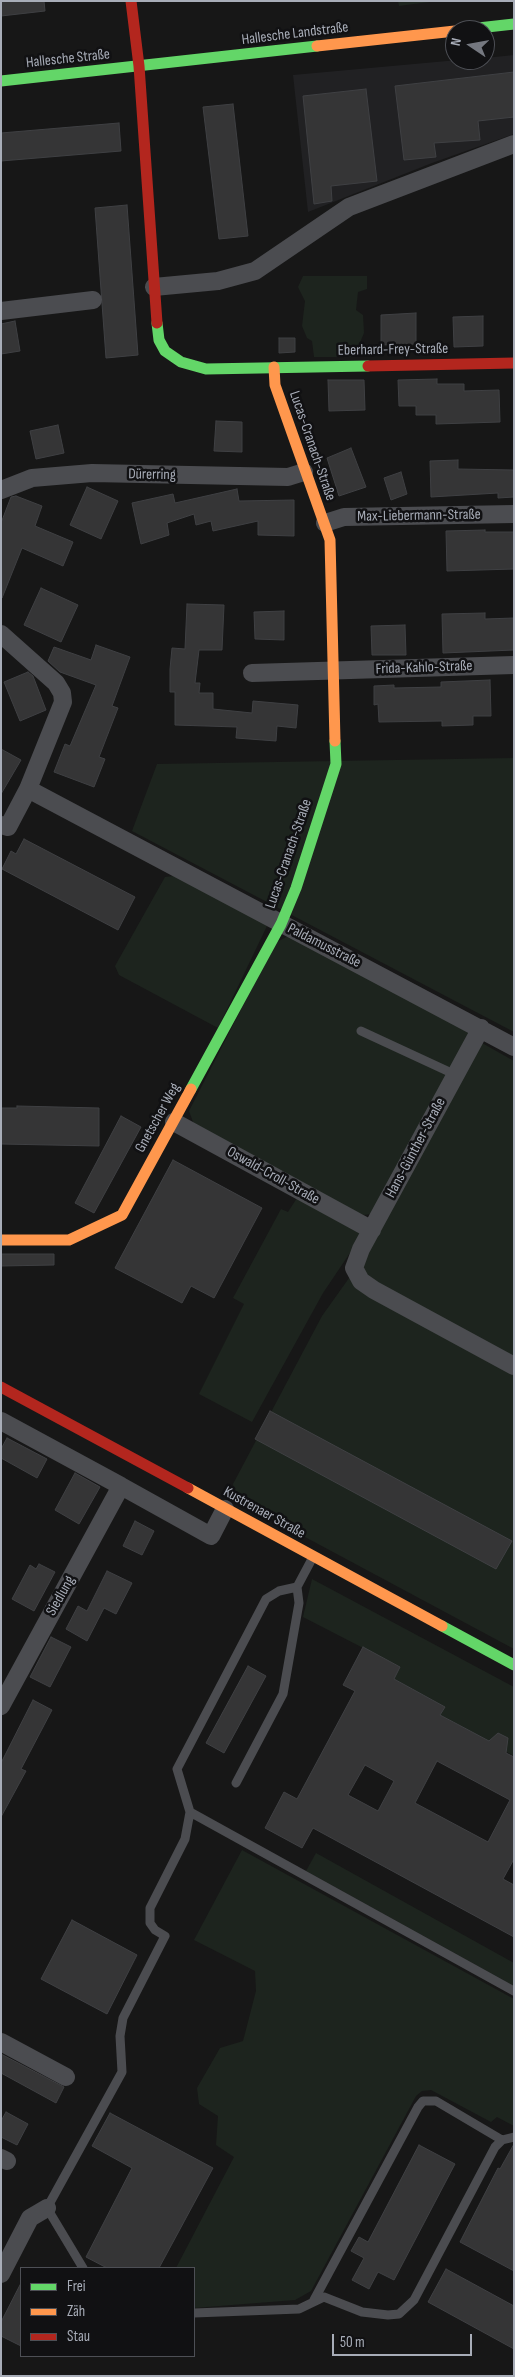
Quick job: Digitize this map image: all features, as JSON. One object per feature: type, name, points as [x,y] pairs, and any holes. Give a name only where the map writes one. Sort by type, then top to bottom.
[{"type":"street","points":[[131,1],[139,66],[159,340],[165,351],[173,358],[192,366],[206,369],[274,367]]},
{"type":"street","points":[[495,26],[514,24]]},
{"type":"street","name":"Hallesche Landstraße","points":[[139,66],[445,32]]},
{"type":"street","name":"Hallesche Straße","points":[[1,81],[139,66]]},
{"type":"street","points":[[154,287],[218,281],[255,271],[349,207],[388,190],[514,144]]},
{"type":"street","points":[[1,311],[93,300]]},
{"type":"street","name":"Eberhard-Frey-Straße","points":[[274,367],[514,362]]},
{"type":"street","name":"Lucas-Cranach-Straße","points":[[274,367],[275,385],[304,472],[330,540],[336,764],[296,888],[281,924]]},
{"type":"street","name":"Dürerring","points":[[1,490],[32,478],[92,474],[288,477],[304,472]]},
{"type":"street","name":"Max-Liebermann-Straße","points":[[325,523],[344,517],[514,514]]},
{"type":"street","points":[[1,634],[56,683],[62,693],[63,702],[28,789],[8,827],[1,825]]},
{"type":"street","name":"Frida-Kahlo-Straße","points":[[252,674],[514,665]]},
{"type":"street","name":"Paldamusstraße","points":[[28,789],[514,1046]]},
{"type":"street","name":"Gnetscher Weg","points":[[1,1240],[70,1240],[122,1215],[281,924]]},
{"type":"street","name":"Hans-Günther-Straße","points":[[481,1028],[358,1254],[354,1268],[361,1281],[374,1290],[514,1366]]},
{"type":"street","name":"Oswald-Croll-Straße","points":[[174,1122],[372,1230]]},
{"type":"street","name":"Kustrenaer Straße","points":[[1,1387],[514,1664]]},
{"type":"street","points":[[1,1421],[211,1536],[225,1508]]},
{"type":"street","name":"Siedlung","points":[[1,1706],[121,1486]]},
{"type":"street","points":[[1,2042],[66,2077]]},
{"type":"street","points":[[1,2274],[30,2218],[47,2208]]},
{"type":"lane","points":[[361,1031],[456,1075]]},
{"type":"lane","points":[[236,1783],[283,1694],[299,1604],[297,1586],[313,1556]]},
{"type":"lane","points":[[82,2267],[47,2208],[122,2072],[120,2036],[123,2018],[165,1936],[155,1930],[150,1923],[150,1908],[185,1839],[190,1812],[178,1769],[266,1599],[280,1591],[297,1586]]},
{"type":"lane","points":[[190,1812],[514,1992]]},
{"type":"lane","points":[[314,2300],[418,2107],[424,2101],[436,2100],[502,2140]]},
{"type":"lane","points":[[195,2313],[299,2308],[324,2297],[362,2312],[388,2315],[399,2314],[414,2300],[495,2147],[502,2140],[514,2137]]},
{"type":"shaded area","points":[[398,1],[437,1],[399,6]]},
{"type":"shaded area","points":[[514,55],[514,134],[432,163],[308,212],[293,75],[445,61],[445,70],[495,70],[495,57]]},
{"type":"shaded area","points":[[303,276],[367,276],[367,289],[358,292],[356,310],[363,315],[364,333],[354,357],[314,357],[312,341],[307,338],[302,326],[305,301],[298,287]]},
{"type":"shaded area","points":[[514,758],[514,1032],[132,831],[157,764]]},
{"type":"shaded area","points":[[174,876],[267,926],[218,1028],[119,975],[115,966],[165,877]]},
{"type":"shaded area","points":[[290,935],[471,1031],[371,1214],[364,1215],[355,1212],[200,1129],[193,1122],[189,1111],[275,943]]},
{"type":"shaded area","points":[[482,1043],[514,1061],[514,1649],[236,1500],[233,1484],[322,1316],[364,1257]]},
{"type":"shaded area","points":[[297,1198],[359,1232],[360,1238],[323,1293],[252,1422],[199,1394],[244,1304],[233,1298],[281,1209],[288,1212]]},
{"type":"shaded area","points":[[312,1579],[514,1687],[514,1756],[440,1715],[444,1707],[394,1679],[400,1667],[303,1617]]},
{"type":"shaded area","points":[[242,1850],[514,1999],[514,2126],[497,2117],[491,2122],[431,2090],[422,2091],[416,2096],[311,2291],[295,2300],[195,2308],[195,2267],[177,2267],[234,2157],[216,2145],[218,2116],[199,2104],[197,2088],[220,2048],[243,2041],[256,1991],[255,1971],[194,1940]]},
{"type":"shaded area","points":[[316,1853],[514,1963],[514,1986],[306,1871]]},
{"type":"building","points":[[1,1],[44,1],[45,11],[1,16]]},
{"type":"building","points":[[514,72],[514,117],[478,121],[480,140],[434,143],[436,157],[404,160],[395,86]]},
{"type":"building","points":[[366,89],[377,181],[331,186],[332,201],[314,204],[303,96]]},
{"type":"building","points":[[233,104],[248,236],[219,239],[203,107]]},
{"type":"building","points":[[119,123],[121,151],[1,161],[1,133]]},
{"type":"building","points":[[127,205],[138,355],[106,358],[95,208]]},
{"type":"building","points":[[416,313],[416,344],[381,345],[381,315]]},
{"type":"building","points":[[483,316],[483,346],[454,347],[453,317]]},
{"type":"building","points":[[15,321],[20,351],[1,354],[1,324]]},
{"type":"building","points":[[279,338],[295,338],[295,352],[279,353]]},
{"type":"building","points":[[437,379],[437,384],[464,384],[464,391],[499,390],[500,422],[436,424],[436,415],[416,415],[416,406],[399,406],[398,380]]},
{"type":"building","points":[[328,380],[364,380],[365,410],[329,411]]},
{"type":"building","points":[[216,421],[242,422],[242,452],[214,451]]},
{"type":"building","points":[[58,425],[64,453],[36,459],[30,431]]},
{"type":"building","points":[[351,448],[366,487],[339,496],[327,458]]},
{"type":"building","points":[[458,460],[458,469],[514,470],[514,497],[498,498],[498,493],[431,497],[430,461]]},
{"type":"building","points":[[401,472],[407,494],[391,500],[384,478]]},
{"type":"building","points":[[87,487],[118,501],[101,539],[70,525]]},
{"type":"building","points":[[237,489],[239,501],[294,500],[294,536],[258,535],[258,521],[213,531],[211,521],[196,525],[194,514],[167,523],[169,535],[141,544],[132,503],[173,494],[175,503]]},
{"type":"building","points":[[16,496],[42,506],[35,526],[73,542],[63,566],[22,548],[2,598],[1,523],[11,497]]},
{"type":"building","points":[[485,530],[485,532],[514,532],[514,569],[447,571],[446,531]]},
{"type":"building","points":[[41,588],[78,605],[61,642],[24,625]]},
{"type":"building","points":[[187,604],[224,605],[222,650],[199,650],[195,683],[200,683],[199,693],[213,693],[213,709],[252,713],[253,701],[298,705],[296,728],[277,726],[276,741],[236,738],[237,727],[175,725],[175,692],[170,692],[172,648],[185,649]]},
{"type":"building","points":[[284,611],[284,640],[255,639],[254,612]]},
{"type":"building","points":[[485,613],[485,619],[514,618],[514,650],[443,653],[442,614]]},
{"type":"building","points":[[405,625],[406,655],[372,655],[371,626]]},
{"type":"building","points":[[96,645],[130,657],[112,706],[118,708],[99,757],[105,759],[94,787],[54,772],[65,744],[70,746],[96,685],[60,672],[48,661],[54,647],[91,660]]},
{"type":"building","points":[[28,672],[33,676],[46,710],[20,721],[4,682]]},
{"type":"building","points":[[490,680],[491,716],[473,716],[473,725],[442,726],[442,721],[379,722],[378,704],[374,705],[374,686],[394,685],[394,688],[441,687],[441,682]]},
{"type":"building","points":[[1,749],[21,760],[1,794]]},
{"type":"building","points":[[24,839],[135,897],[118,930],[2,869],[11,851],[16,854]]},
{"type":"building","points":[[17,1106],[99,1108],[99,1146],[1,1144],[1,1108],[17,1108]]},
{"type":"building","points":[[121,1116],[141,1127],[94,1213],[75,1203]]},
{"type":"building","points":[[173,1160],[262,1208],[214,1298],[191,1286],[182,1303],[115,1268]]},
{"type":"building","points":[[1,1254],[54,1254],[54,1265],[1,1266]]},
{"type":"building","points":[[270,1411],[512,1541],[496,1569],[255,1439]]},
{"type":"building","points":[[7,1438],[47,1459],[37,1478],[1,1458],[1,1449]]},
{"type":"building","points":[[75,1473],[100,1487],[79,1524],[55,1510]]},
{"type":"building","points":[[135,1521],[154,1531],[142,1555],[123,1546]]},
{"type":"building","points":[[39,1564],[55,1572],[34,1611],[12,1599],[30,1565],[36,1569]]},
{"type":"building","points":[[107,1571],[132,1583],[116,1614],[104,1608],[87,1641],[66,1629],[78,1606],[87,1611]]},
{"type":"building","points":[[51,1637],[71,1647],[50,1687],[30,1677]]},
{"type":"building","points":[[363,1647],[400,1667],[394,1679],[445,1707],[440,1715],[489,1741],[498,1733],[508,1738],[506,1753],[514,1757],[514,1859],[503,1879],[514,1885],[514,1937],[313,1828],[302,1848],[265,1828],[284,1792],[297,1799],[355,1691],[343,1685]],"holes":[[[437,1761],[510,1800],[488,1842],[415,1803]],[[365,1765],[394,1781],[378,1811],[348,1795]]]},
{"type":"building","points":[[248,1666],[266,1676],[224,1753],[206,1743]]},
{"type":"building","points":[[33,1700],[52,1710],[21,1769],[26,1771],[1,1817],[1,1763]]},
{"type":"building","points":[[72,1920],[137,1955],[107,2014],[41,1979]]},
{"type":"building","points":[[1,2054],[64,2087],[56,2103],[1,2073]]},
{"type":"building","points":[[6,2112],[28,2124],[17,2145],[1,2137],[1,2121]]},
{"type":"building","points":[[110,2113],[213,2168],[160,2267],[105,2267],[86,2257],[132,2168],[92,2146]]},
{"type":"building","points":[[514,2144],[514,2271],[460,2242],[498,2168],[500,2169]]},
{"type":"building","points":[[419,2145],[455,2164],[394,2280],[378,2272],[369,2289],[352,2280],[364,2258],[351,2251],[359,2237],[368,2242]]},
{"type":"building","points":[[446,2269],[514,2306],[514,2349],[428,2302]]},
{"type":"building","points":[[20,2285],[20,2346],[1,2336],[1,2322]]},
{"type":"traffic: fast","points":[[495,26],[514,24]]},
{"type":"traffic: fast","points":[[1,81],[317,46]]},
{"type":"traffic: fast","points":[[157,323],[159,340],[165,351],[181,362],[206,369],[368,366]]},
{"type":"traffic: fast","points":[[191,1089],[281,924],[296,888],[336,764],[335,741]]},
{"type":"traffic: fast","points":[[442,1626],[514,1665]]},
{"type":"traffic: slow","points":[[317,46],[445,32]]},
{"type":"traffic: slow","points":[[274,367],[275,385],[330,540],[335,741]]},
{"type":"traffic: slow","points":[[1,1240],[69,1240],[122,1215],[191,1089]]},
{"type":"traffic: slow","points":[[188,1488],[442,1626]]},
{"type":"traffic: jam","points":[[131,1],[139,66],[157,323]]},
{"type":"traffic: jam","points":[[368,366],[514,363]]},
{"type":"traffic: jam","points":[[1,1387],[188,1488]]}]
